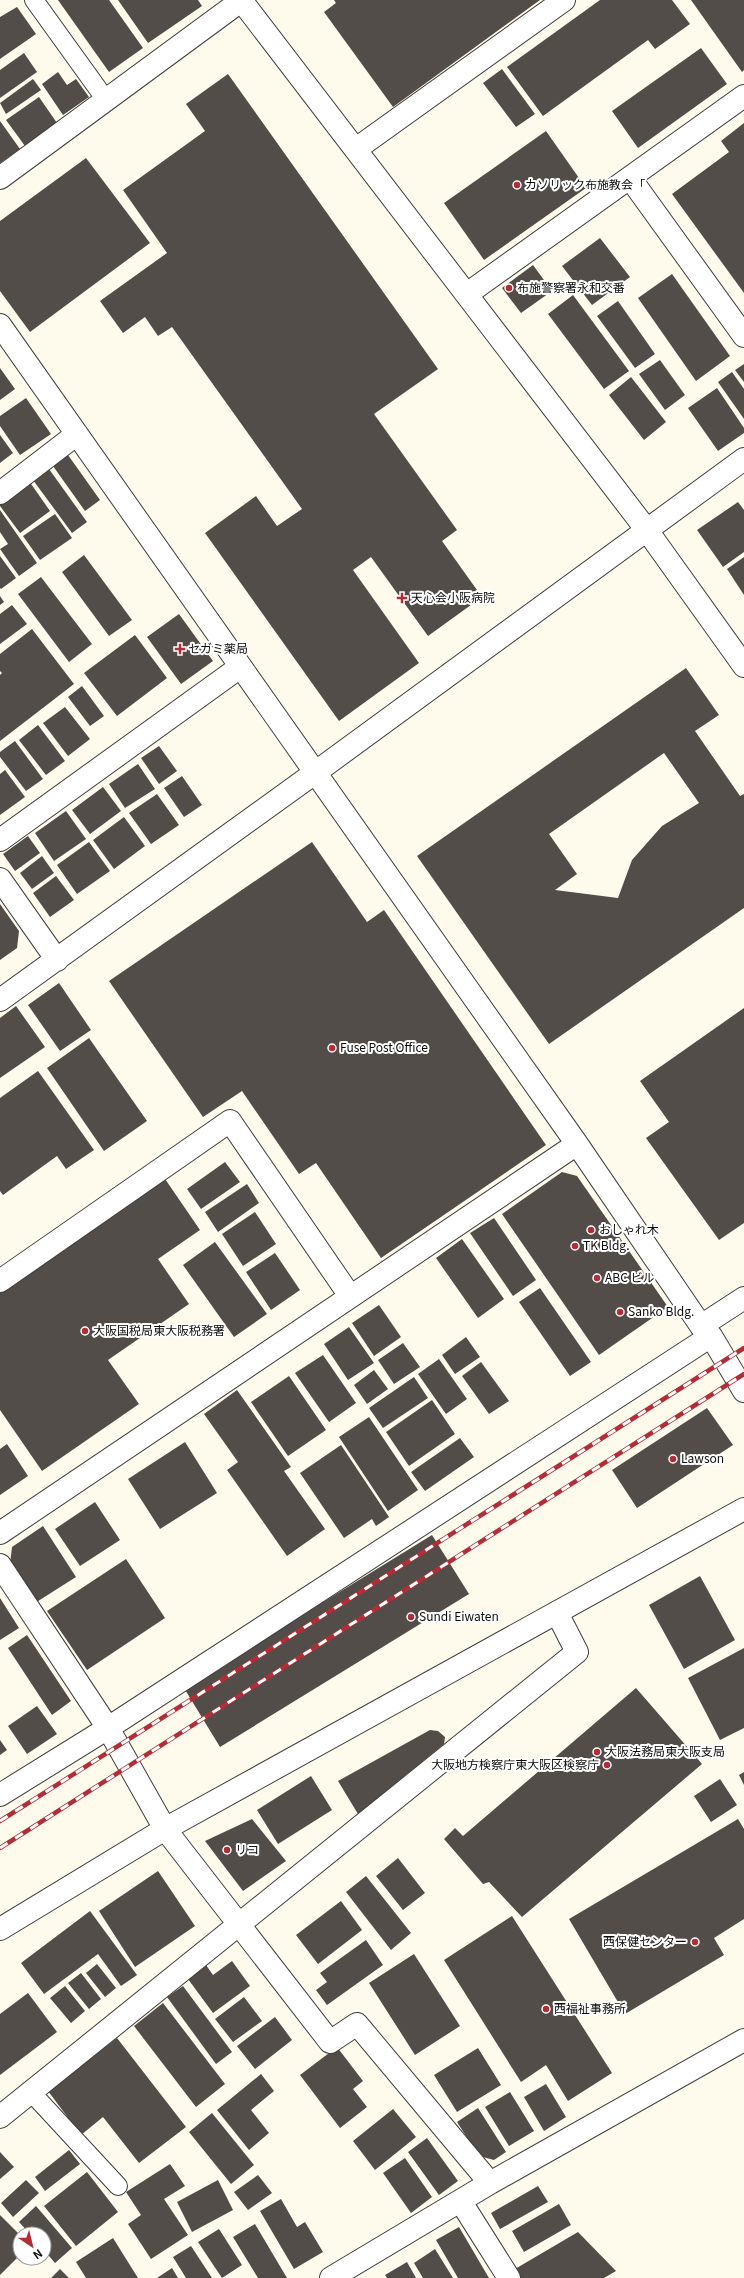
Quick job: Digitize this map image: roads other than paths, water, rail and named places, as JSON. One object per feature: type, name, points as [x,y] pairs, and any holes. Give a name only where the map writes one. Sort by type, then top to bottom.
[{"type":"street","points":[[0,178],[242,0],[646,529],[744,666]]},
{"type":"street","points":[[356,149],[564,0]]},
{"type":"street","points":[[467,294],[744,96]]},
{"type":"street","points":[[630,178],[744,336]]},
{"type":"street","points":[[0,324],[577,1144],[706,1331],[744,1391]]},
{"type":"street","points":[[0,493],[77,434]]},
{"type":"street","points":[[0,1000],[316,772],[646,529],[744,459]]},
{"type":"street","points":[[0,840],[240,667]]},
{"type":"street","points":[[0,879],[57,960]]},
{"type":"street","points":[[0,1280],[230,1121],[350,1296]]},
{"type":"street","points":[[0,1533],[577,1144]]},
{"type":"street","points":[[0,1795],[108,1728],[706,1331],[744,1298]]},
{"type":"street","points":[[0,1929],[165,1829],[744,1510]]},
{"type":"street","points":[[0,1565],[108,1728],[165,1829],[330,2042],[358,2024],[490,2183]]},
{"type":"street","points":[[0,2118],[577,1652],[556,1613]]},
{"type":"street","points":[[331,2278],[461,2202],[490,2183],[744,2040]]},
{"type":"street","points":[[461,2202],[509,2278]]},
{"type":"lane","points":[[34,0],[106,100]]},
{"type":"lane","points":[[31,2092],[118,2186]]},
{"type":"railway","points":[[0,1821],[744,1348]]},
{"type":"railway","points":[[0,1848],[744,1374]]},
{"type":"place","name":"カソリック布施教会「","points":[[517,185]]},
{"type":"place","name":"布施警察署永和交番","points":[[509,288]]},
{"type":"place","name":"天心会小阪病院","points":[[402,598]]},
{"type":"place","name":"セガミ薬局","points":[[180,649]]},
{"type":"place","name":"Fuse Post Office","points":[[332,1048]]},
{"type":"place","name":"おしゃれ木","points":[[591,1230]]},
{"type":"place","name":"TK Bldg.","points":[[575,1246]]},
{"type":"place","name":"ABC ビル","points":[[597,1278]]},
{"type":"place","name":"Sanko Bldg.","points":[[620,1312]]},
{"type":"place","name":"大阪国税局東大阪税務署","points":[[85,1331]]},
{"type":"place","name":"Lawson","points":[[673,1459]]},
{"type":"place","name":"Sundi Eiwaten","points":[[411,1617]]},
{"type":"place","name":"大阪法務局東大阪支局","points":[[597,1752]]},
{"type":"place","name":"大阪地方検察庁東大阪区検察庁","points":[[607,1765]]},
{"type":"place","name":"リコ","points":[[227,1850]]},
{"type":"place","name":"西保健センター","points":[[695,1942]]},
{"type":"place","name":"西福祉事務所","points":[[546,2009]]}]
